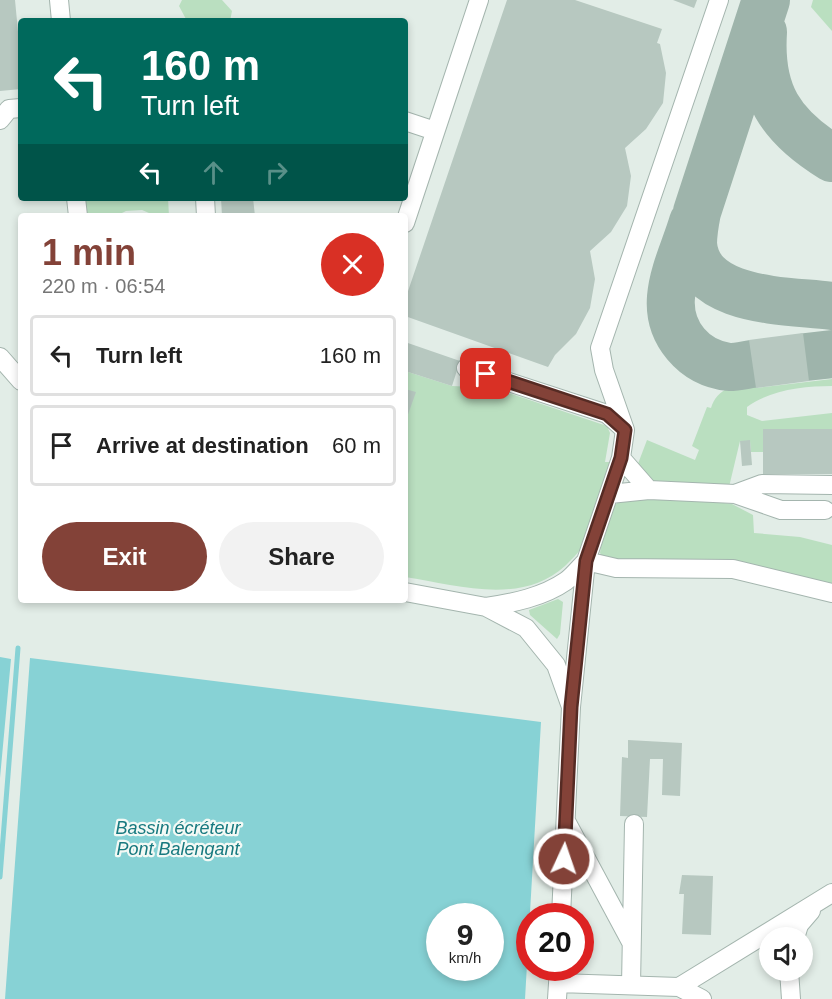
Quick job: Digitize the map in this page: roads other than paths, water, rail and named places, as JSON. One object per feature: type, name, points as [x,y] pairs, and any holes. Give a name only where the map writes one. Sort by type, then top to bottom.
[{"type":"lane","points":[[59,0],[60,18]]},
{"type":"lane","points":[[408,214],[479,0]]},
{"type":"lane","points":[[562,903],[571,707],[586,561],[621,458],[625,430],[604,370],[600,348],[719,0]]},
{"type":"lane","points":[[0,120],[9,109],[18,108]]},
{"type":"lane","points":[[408,122],[435,131]]},
{"type":"lane","points":[[0,357],[18,378]]},
{"type":"lane","points":[[466,368],[607,414],[625,430]]},
{"type":"lane","points":[[621,458],[649,490]]},
{"type":"lane","points":[[735,494],[762,484],[832,485]]},
{"type":"lane","points":[[610,494],[649,490],[735,494],[782,510],[825,510]]},
{"type":"lane","points":[[586,561],[616,568],[733,569],[832,593]]},
{"type":"lane","points":[[486,608],[541,594],[566,581],[586,561]]},
{"type":"lane","points":[[408,593],[486,608],[526,628],[556,664],[571,707]]},
{"type":"lane","points":[[566,820],[632,944]]},
{"type":"lane","points":[[631,986],[634,824]]},
{"type":"lane","points":[[799,927],[826,897]]},
{"type":"lane","points":[[679,987],[826,897]]},
{"type":"lane","points":[[790,981],[791,999]]},
{"type":"lane","points":[[558,983],[608,992],[631,986],[679,987],[702,999]]},
{"type":"water","points":[[0,657],[11,659],[0,778]]},
{"type":"water","name":"Bassin écréteur Pont Balengant","points":[[30,658],[541,722],[531,903],[516,903],[516,981],[526,981],[525,999],[5,999]]},
{"type":"waterway","points":[[0,877],[18,648]]}]
